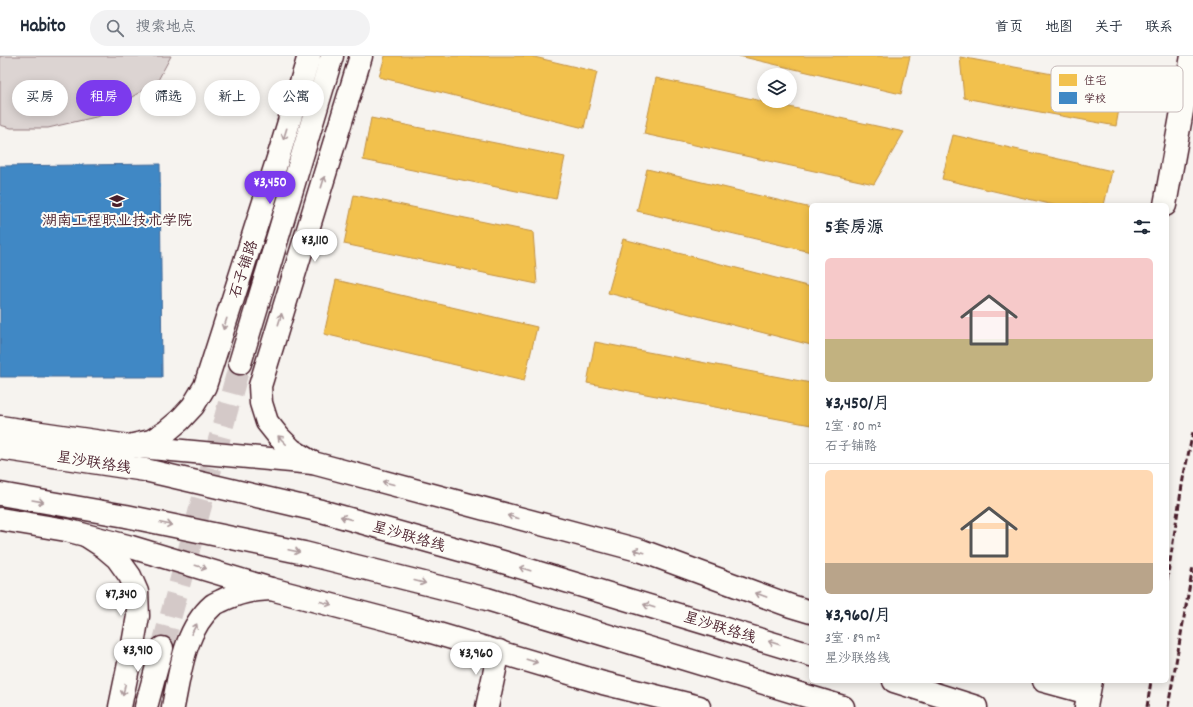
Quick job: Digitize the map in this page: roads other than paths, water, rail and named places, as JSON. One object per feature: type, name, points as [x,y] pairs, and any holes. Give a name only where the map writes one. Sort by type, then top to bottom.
[{"type":"main road","name":"石子铺路","points":[[129,446],[151,441],[167,431],[193,406],[205,386],[276,165],[309,56]]},
{"type":"main road","name":"石子铺路","points":[[240,363],[332,56]]},
{"type":"main road","points":[[313,463],[292,450],[266,422],[261,403],[260,386],[361,56]]},
{"type":"main road","points":[[1183,104],[1192,56]]},
{"type":"main road","points":[[1164,203],[1181,112]]},
{"type":"main road","points":[[0,427],[129,446],[313,463],[642,551],[809,611]]},
{"type":"main road","name":"星沙联络线","points":[[0,448],[145,470],[321,511],[510,564],[809,654]]},
{"type":"main road","points":[[0,494],[126,516],[304,553],[464,593],[502,603],[843,707]]},
{"type":"main road","points":[[0,518],[66,530],[131,546],[271,589],[401,623],[603,683],[699,707]]},
{"type":"main road","points":[[84,535],[104,547],[117,558],[130,576],[137,592],[138,616],[134,644],[120,707]]},
{"type":"main road","points":[[173,707],[189,638],[198,621],[213,605],[230,597],[249,591],[271,589]]},
{"type":"main road","points":[[146,707],[162,648]]},
{"type":"main road","points":[[487,707],[499,651]]},
{"type":"main road","points":[[900,683],[976,707]]},
{"type":"main road","points":[[1051,683],[1088,694]]},
{"type":"tunnel","points":[[162,648],[240,363]]},
{"type":"railway","points":[[1169,567],[1183,479],[1193,432]]},
{"type":"railway","points":[[1168,707],[1193,567]]},
{"type":"railway","points":[[1147,707],[1151,683]]},
{"type":"place","name":"湖南工程职业技术学院","points":[[117,201]]}]
